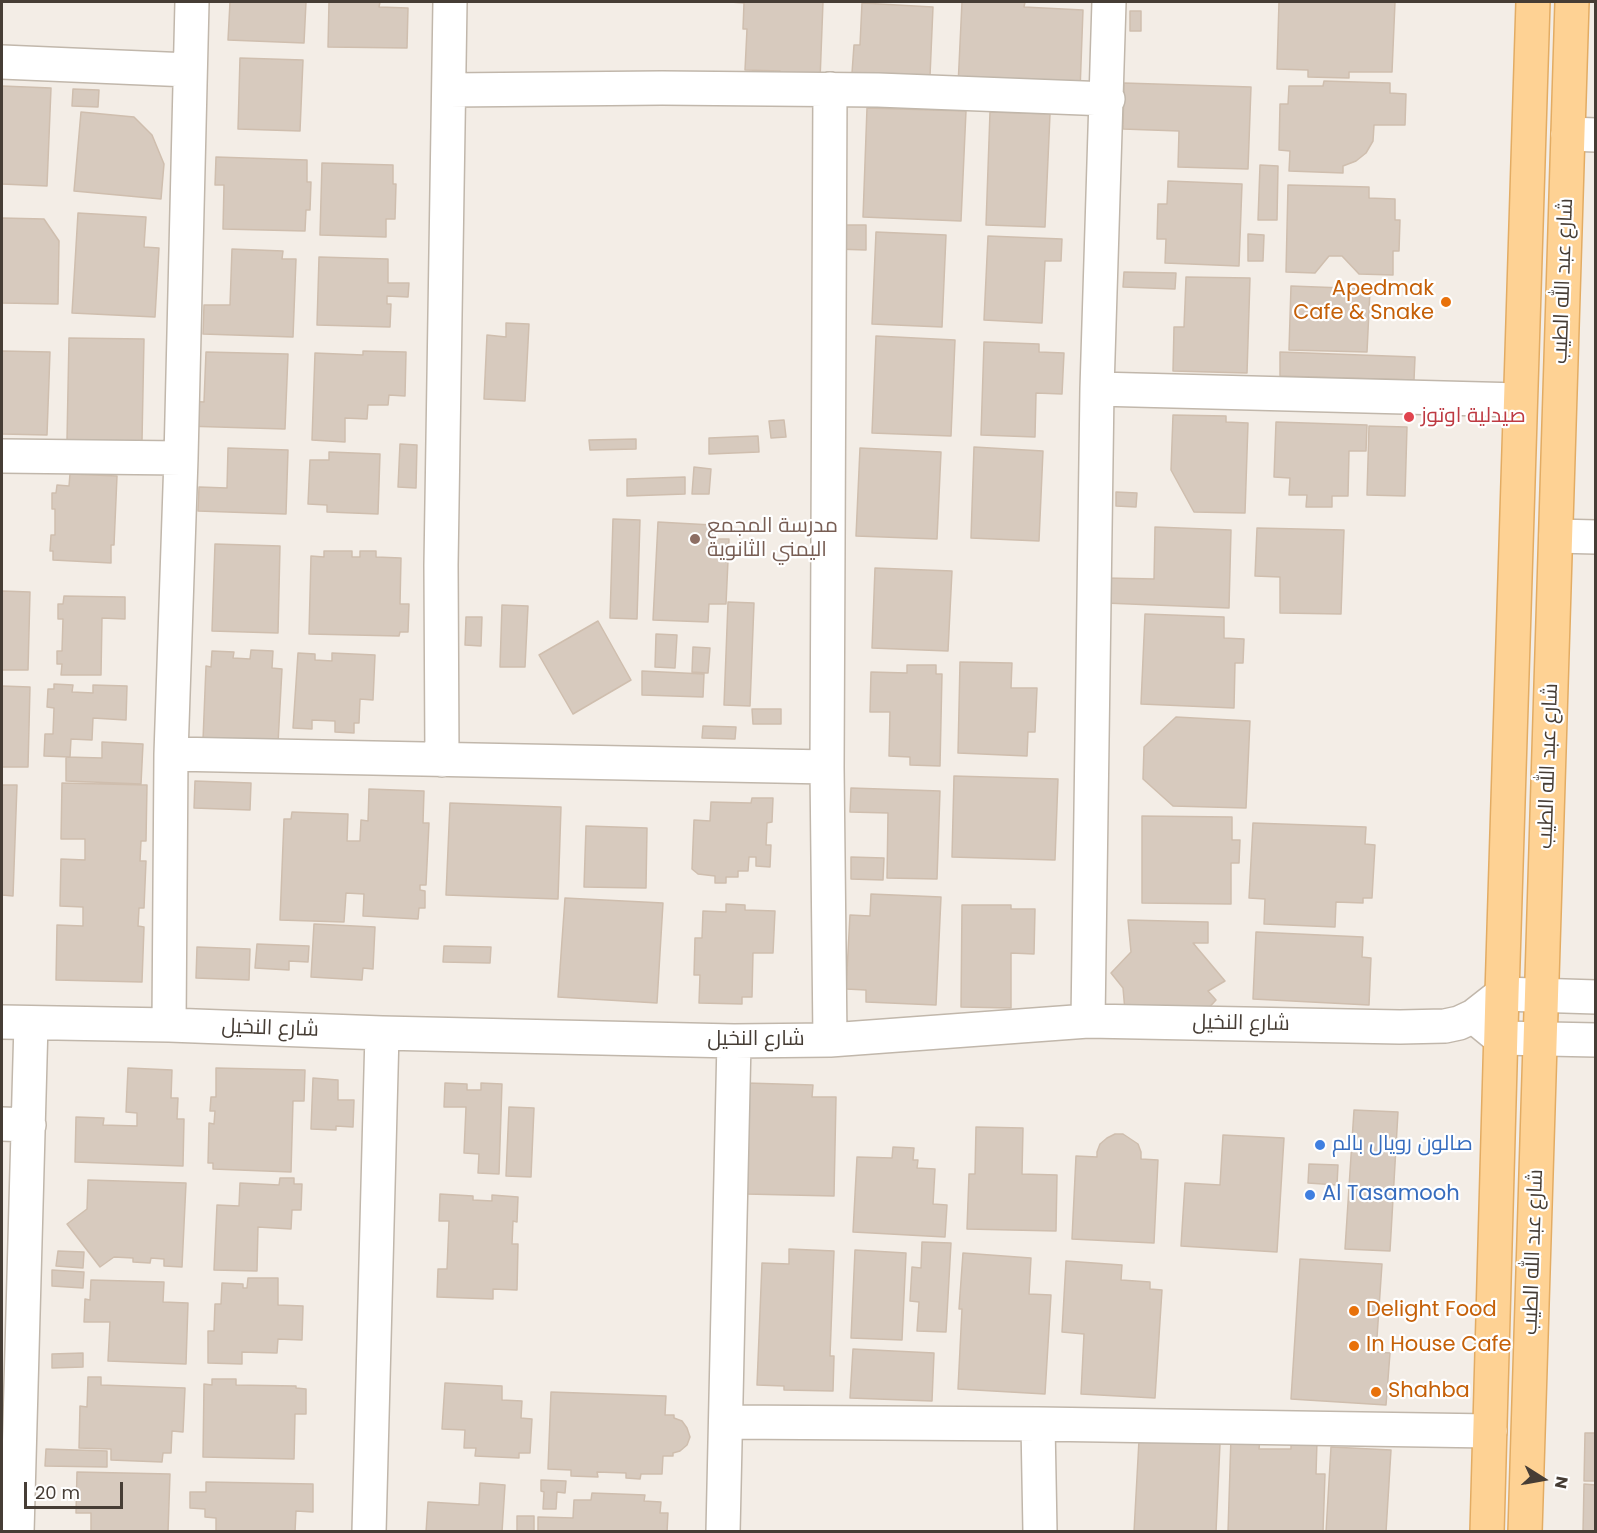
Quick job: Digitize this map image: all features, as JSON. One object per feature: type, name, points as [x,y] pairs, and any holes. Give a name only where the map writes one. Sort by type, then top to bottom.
[{"type":"main road","name":"شارع عبد الله الطيب","points":[[1487,1532],[1500,1038],[1533,2]]},
{"type":"main road","name":"شارع عبد الله الطيب","points":[[1526,1532],[1556,536],[1582,135],[1572,2]]},
{"type":"street","points":[[169,1025],[171,754],[192,2]]},
{"type":"street","points":[[442,760],[441,565],[450,2]]},
{"type":"street","points":[[1088,1021],[1097,388],[1109,2]]},
{"type":"street","points":[[2,62],[189,70]]},
{"type":"street","points":[[449,90],[830,89],[1107,99]]},
{"type":"street","points":[[830,89],[827,767],[830,1040]]},
{"type":"street","points":[[1097,388],[1520,400]]},
{"type":"street","points":[[2,456],[181,458]]},
{"type":"street","points":[[1556,536],[1596,537]]},
{"type":"street","points":[[171,754],[827,767]]},
{"type":"street","points":[[1502,994],[1596,997]]},
{"type":"street","name":"شارع النخيل","points":[[16,1022],[734,1041],[830,1040],[1088,1021],[1445,1026],[1459,1023],[1473,1016],[1502,994]]},
{"type":"street","points":[[1473,1016],[1500,1038],[1596,1040]]},
{"type":"street","points":[[16,1022],[17,1532]]},
{"type":"street","points":[[369,1532],[382,1033]]},
{"type":"street","points":[[723,1532],[734,1041]]},
{"type":"street","points":[[726,1422],[1490,1431]]},
{"type":"street","points":[[1038,1424],[1040,1532]]},
{"type":"building","points":[[230,2],[306,2],[304,43],[228,40]]},
{"type":"building","points":[[329,2],[380,2],[379,7],[408,8],[407,48],[328,47]]},
{"type":"building","points":[[730,2],[823,2],[820,80],[780,78],[780,71],[745,70],[747,29],[743,29],[744,3]]},
{"type":"building","points":[[962,2],[1025,2],[1024,7],[1083,10],[1080,91],[958,86]]},
{"type":"building","points":[[1279,2],[1395,2],[1392,72],[1349,72],[1349,78],[1308,77],[1308,70],[1277,69]]},
{"type":"building","points":[[862,3],[933,7],[930,76],[852,73],[854,45],[860,45]]},
{"type":"building","points":[[1130,11],[1141,11],[1141,31],[1130,31]]},
{"type":"building","points":[[240,58],[303,60],[300,131],[238,129]]},
{"type":"building","points":[[1324,81],[1390,83],[1390,93],[1406,94],[1405,125],[1374,125],[1373,141],[1366,153],[1356,161],[1343,166],[1343,173],[1289,171],[1290,151],[1279,150],[1280,104],[1288,104],[1289,86],[1323,86]]},
{"type":"building","points":[[1124,83],[1251,87],[1248,169],[1178,167],[1179,131],[1123,129]]},
{"type":"building","points":[[2,86],[51,88],[47,186],[2,184]]},
{"type":"building","points":[[73,89],[99,90],[98,107],[72,106]]},
{"type":"building","points":[[867,108],[966,111],[961,221],[863,217]]},
{"type":"building","points":[[81,112],[134,117],[152,135],[164,164],[161,199],[74,191]]},
{"type":"building","points":[[990,112],[1050,114],[1045,227],[986,225]]},
{"type":"building","points":[[216,157],[307,160],[307,182],[311,182],[310,210],[306,210],[305,231],[223,229],[224,185],[215,185]]},
{"type":"building","points":[[322,163],[393,165],[393,184],[396,184],[395,219],[386,219],[386,237],[320,235]]},
{"type":"building","points":[[1260,165],[1278,166],[1277,220],[1258,220]]},
{"type":"building","points":[[1168,181],[1242,184],[1239,266],[1165,263],[1166,239],[1157,239],[1158,204],[1167,204]]},
{"type":"building","points":[[1288,185],[1369,187],[1369,198],[1395,199],[1395,220],[1400,220],[1399,251],[1393,251],[1393,275],[1359,274],[1342,256],[1329,256],[1315,273],[1286,272]]},
{"type":"building","points":[[78,213],[146,217],[144,247],[159,248],[155,317],[72,313]]},
{"type":"building","points":[[2,218],[44,219],[59,241],[58,304],[2,303]]},
{"type":"building","points":[[835,225],[866,225],[866,250],[835,249]]},
{"type":"building","points":[[876,232],[946,235],[942,327],[872,324]]},
{"type":"building","points":[[1248,234],[1264,235],[1263,261],[1248,261]]},
{"type":"building","points":[[988,236],[1062,239],[1061,261],[1045,261],[1042,323],[984,320]]},
{"type":"building","points":[[232,249],[283,251],[282,259],[296,259],[293,337],[203,334],[204,305],[230,305]]},
{"type":"building","points":[[319,257],[388,259],[388,283],[409,283],[408,297],[387,296],[387,304],[391,304],[390,327],[317,325]]},
{"type":"building","points":[[1124,272],[1176,273],[1175,289],[1123,287]]},
{"type":"building","points":[[1186,277],[1250,278],[1247,373],[1173,371],[1174,327],[1184,327]]},
{"type":"building","points":[[1291,286],[1370,289],[1367,352],[1289,350]]},
{"type":"building","points":[[506,323],[529,324],[525,401],[484,399],[487,335],[506,337]]},
{"type":"building","points":[[876,336],[955,340],[951,436],[872,433]]},
{"type":"building","points":[[69,338],[144,339],[142,441],[67,440]]},
{"type":"building","points":[[984,342],[1039,344],[1039,352],[1064,353],[1062,394],[1036,393],[1035,437],[981,435]]},
{"type":"building","points":[[2,351],[50,352],[47,435],[2,434]]},
{"type":"building","points":[[363,351],[406,352],[405,396],[389,395],[388,405],[368,405],[367,419],[345,418],[345,442],[312,440],[315,353],[363,355]]},
{"type":"building","points":[[206,352],[288,354],[285,429],[184,426],[185,401],[204,402]]},
{"type":"building","points":[[1280,352],[1415,357],[1414,380],[1280,376]]},
{"type":"building","points":[[1173,415],[1226,416],[1226,422],[1248,423],[1245,513],[1194,512],[1171,470]]},
{"type":"building","points":[[784,420],[786,437],[771,438],[769,421]]},
{"type":"building","points":[[1276,422],[1367,425],[1366,451],[1349,451],[1348,496],[1332,496],[1332,507],[1306,507],[1307,495],[1289,495],[1290,478],[1274,477]]},
{"type":"building","points":[[1369,426],[1407,427],[1405,496],[1367,495]]},
{"type":"building","points":[[758,436],[759,452],[709,454],[709,438]]},
{"type":"building","points":[[636,439],[636,449],[590,450],[589,440]]},
{"type":"building","points":[[400,444],[417,445],[416,488],[398,487]]},
{"type":"building","points":[[974,447],[1043,451],[1039,541],[971,538]]},
{"type":"building","points":[[228,448],[288,450],[286,514],[198,511],[199,487],[227,488]]},
{"type":"building","points":[[860,448],[941,452],[937,539],[856,536]]},
{"type":"building","points":[[329,452],[380,454],[378,514],[327,512],[327,505],[308,504],[310,460],[329,460]]},
{"type":"building","points":[[694,467],[711,469],[709,494],[692,494]]},
{"type":"building","points":[[70,474],[117,476],[111,563],[53,560],[53,551],[50,551],[51,535],[55,535],[55,509],[52,509],[52,493],[56,493],[57,485],[69,486]]},
{"type":"building","points":[[685,477],[685,494],[627,496],[627,479]]},
{"type":"building","points":[[1116,492],[1137,493],[1136,507],[1116,506]]},
{"type":"building","points":[[613,519],[640,520],[637,619],[610,618]]},
{"type":"building","points":[[658,522],[712,525],[712,539],[729,539],[726,604],[709,604],[708,622],[653,620]]},
{"type":"building","points":[[1155,527],[1231,530],[1229,608],[1105,603],[1106,578],[1154,579]]},
{"type":"building","points":[[1257,528],[1344,530],[1341,614],[1280,613],[1280,577],[1255,576]]},
{"type":"building","points":[[215,544],[280,546],[278,633],[212,631]]},
{"type":"building","points":[[324,551],[352,551],[352,557],[360,557],[360,551],[376,551],[376,557],[401,558],[400,604],[409,604],[408,632],[400,632],[399,636],[309,634],[311,556],[324,557]]},
{"type":"building","points":[[875,568],[952,571],[948,651],[872,648]]},
{"type":"building","points":[[2,591],[30,592],[28,670],[2,670]]},
{"type":"building","points":[[64,596],[125,597],[125,619],[102,618],[101,675],[61,675],[62,664],[57,664],[57,651],[62,651],[63,619],[58,619],[58,604],[63,604]]},
{"type":"building","points":[[728,602],[754,603],[750,706],[724,705]]},
{"type":"building","points":[[502,605],[528,606],[525,667],[500,667]]},
{"type":"building","points":[[1145,614],[1224,617],[1224,638],[1244,639],[1243,663],[1235,663],[1234,708],[1141,704]]},
{"type":"building","points":[[466,617],[482,617],[481,646],[465,645]]},
{"type":"building","points":[[598,621],[631,680],[573,714],[539,655]]},
{"type":"building","points":[[656,634],[677,635],[675,668],[655,667]]},
{"type":"building","points":[[693,647],[710,648],[708,673],[692,672]]},
{"type":"building","points":[[251,650],[273,651],[272,668],[282,669],[278,743],[203,740],[206,666],[211,667],[212,651],[234,652],[233,658],[250,659]]},
{"type":"building","points":[[298,653],[315,654],[315,660],[332,661],[332,653],[375,655],[373,700],[360,699],[359,723],[354,723],[354,733],[335,732],[335,721],[312,720],[312,729],[293,728]]},
{"type":"building","points":[[960,662],[1012,663],[1011,688],[1037,688],[1035,732],[1028,732],[1027,756],[958,753]]},
{"type":"building","points":[[907,665],[936,665],[936,674],[942,674],[940,766],[910,765],[910,757],[889,756],[890,712],[870,712],[871,672],[907,673]]},
{"type":"building","points":[[642,671],[704,674],[703,697],[642,695]]},
{"type":"building","points":[[54,684],[73,685],[72,692],[93,693],[93,685],[127,686],[126,720],[93,718],[92,740],[71,739],[70,757],[44,756],[45,734],[53,734],[54,708],[47,707],[48,689],[54,689]]},
{"type":"building","points":[[2,686],[30,687],[28,767],[2,767]]},
{"type":"building","points":[[752,709],[781,709],[781,724],[753,724]]},
{"type":"building","points":[[1176,717],[1250,721],[1246,808],[1173,806],[1143,779],[1144,747]]},
{"type":"building","points":[[703,726],[736,727],[735,739],[702,738]]},
{"type":"building","points":[[102,742],[143,744],[141,784],[66,781],[66,757],[102,758]]},
{"type":"building","points":[[954,776],[1058,779],[1055,860],[952,857]]},
{"type":"building","points":[[195,781],[251,783],[250,810],[194,808]]},
{"type":"building","points":[[62,783],[147,785],[146,841],[141,841],[140,861],[146,861],[144,908],[139,908],[138,926],[144,927],[142,982],[56,980],[57,925],[83,926],[83,907],[60,906],[61,859],[85,860],[85,839],[61,839]]},
{"type":"building","points":[[2,785],[17,785],[13,896],[2,895]]},
{"type":"building","points":[[851,788],[940,791],[937,879],[887,878],[888,813],[850,812]]},
{"type":"building","points":[[369,789],[424,791],[423,823],[429,823],[426,885],[420,885],[420,890],[425,891],[425,908],[419,908],[418,919],[363,916],[364,894],[346,893],[344,922],[280,920],[284,819],[291,819],[292,812],[348,814],[347,841],[360,841],[361,820],[368,821]]},
{"type":"building","points":[[752,798],[773,798],[772,822],[767,823],[766,845],[771,845],[770,867],[756,866],[756,857],[749,857],[748,871],[738,871],[738,877],[726,877],[726,883],[715,883],[715,876],[698,874],[692,869],[694,820],[710,821],[711,802],[751,803]]},
{"type":"building","points":[[450,803],[561,807],[558,899],[446,895]]},
{"type":"building","points":[[1142,816],[1232,817],[1232,840],[1240,840],[1239,863],[1231,863],[1231,904],[1142,903]]},
{"type":"building","points":[[1253,823],[1366,827],[1365,844],[1375,845],[1372,898],[1363,898],[1363,903],[1336,902],[1335,927],[1264,924],[1265,899],[1249,898]]},
{"type":"building","points":[[586,826],[647,828],[646,888],[584,887]]},
{"type":"building","points":[[851,857],[884,858],[883,880],[851,879]]},
{"type":"building","points":[[871,894],[941,897],[936,1005],[866,1002],[866,990],[846,989],[850,915],[870,916]]},
{"type":"building","points":[[565,898],[663,903],[657,1003],[558,997]]},
{"type":"building","points":[[726,904],[745,905],[745,910],[775,911],[773,953],[753,953],[752,997],[742,997],[742,1004],[699,1003],[700,975],[694,975],[695,938],[702,938],[703,911],[726,912]]},
{"type":"building","points":[[962,905],[1011,905],[1011,909],[1035,909],[1034,954],[1011,953],[1011,1008],[961,1007]]},
{"type":"building","points":[[1128,920],[1208,922],[1208,943],[1193,943],[1225,981],[1208,991],[1216,1000],[1204,1013],[1125,1011],[1123,988],[1111,973],[1131,952]]},
{"type":"building","points":[[314,924],[375,927],[373,969],[363,968],[362,980],[311,977]]},
{"type":"building","points":[[1256,932],[1363,937],[1362,957],[1371,958],[1369,1005],[1253,999]]},
{"type":"building","points":[[257,944],[309,946],[308,962],[289,961],[289,970],[255,968]]},
{"type":"building","points":[[444,946],[491,947],[490,963],[443,962]]},
{"type":"building","points":[[197,947],[250,949],[249,980],[196,978]]},
{"type":"building","points":[[128,1068],[172,1070],[171,1098],[178,1098],[177,1119],[184,1119],[183,1166],[75,1162],[76,1117],[104,1118],[103,1125],[137,1126],[137,1113],[126,1112]]},
{"type":"building","points":[[216,1068],[305,1070],[304,1101],[293,1101],[291,1172],[213,1169],[213,1163],[208,1163],[209,1123],[214,1124],[215,1111],[210,1111],[211,1097],[216,1097]]},
{"type":"building","points":[[313,1078],[338,1080],[338,1100],[354,1100],[353,1127],[336,1126],[336,1130],[311,1129]]},
{"type":"building","points":[[445,1083],[467,1084],[467,1090],[481,1090],[481,1083],[502,1084],[499,1174],[478,1173],[479,1154],[464,1153],[466,1107],[444,1107]]},
{"type":"building","points":[[747,1083],[813,1085],[812,1097],[836,1097],[834,1196],[746,1194]]},
{"type":"building","points":[[509,1107],[534,1108],[531,1177],[506,1176]]},
{"type":"building","points":[[1354,1110],[1398,1112],[1390,1251],[1345,1249]]},
{"type":"building","points":[[976,1127],[1023,1128],[1022,1174],[1057,1175],[1056,1231],[967,1229],[969,1174],[975,1174]]},
{"type":"building","points":[[1115,1134],[1123,1134],[1138,1144],[1141,1159],[1158,1160],[1154,1243],[1072,1239],[1076,1156],[1097,1157],[1100,1144]]},
{"type":"building","points":[[1223,1135],[1284,1138],[1277,1252],[1181,1246],[1185,1183],[1220,1185]]},
{"type":"building","points":[[893,1147],[914,1148],[913,1160],[918,1160],[917,1168],[935,1169],[933,1204],[947,1205],[945,1237],[853,1232],[857,1157],[892,1158]]},
{"type":"building","points":[[1309,1164],[1338,1165],[1337,1185],[1308,1183]]},
{"type":"building","points":[[280,1178],[294,1178],[294,1184],[302,1184],[301,1210],[292,1210],[291,1229],[258,1227],[257,1271],[214,1270],[217,1205],[239,1206],[240,1183],[279,1185]]},
{"type":"building","points":[[88,1180],[186,1183],[182,1267],[164,1266],[164,1259],[151,1258],[150,1263],[133,1262],[133,1258],[114,1257],[100,1267],[67,1224],[87,1209]]},
{"type":"building","points":[[440,1194],[473,1196],[473,1200],[492,1201],[492,1195],[518,1197],[517,1222],[513,1221],[512,1244],[518,1244],[517,1290],[493,1289],[493,1299],[437,1297],[438,1269],[447,1269],[449,1221],[439,1221]]},
{"type":"building","points":[[922,1242],[951,1243],[946,1332],[917,1331],[919,1302],[910,1301],[912,1267],[921,1268]]},
{"type":"building","points":[[789,1249],[834,1251],[830,1356],[834,1356],[833,1391],[784,1390],[784,1386],[757,1385],[762,1263],[789,1264]]},
{"type":"building","points":[[855,1250],[906,1253],[902,1340],[851,1338]]},
{"type":"building","points":[[58,1251],[84,1252],[83,1268],[56,1266]]},
{"type":"building","points":[[963,1253],[1031,1258],[1029,1294],[1051,1295],[1045,1394],[958,1389],[962,1309],[959,1309]]},
{"type":"building","points":[[1300,1259],[1382,1264],[1376,1352],[1390,1353],[1386,1405],[1291,1399]]},
{"type":"building","points":[[1066,1261],[1122,1265],[1121,1280],[1150,1282],[1150,1289],[1162,1290],[1155,1398],[1081,1394],[1084,1334],[1062,1332]]},
{"type":"building","points":[[52,1270],[84,1272],[83,1288],[52,1286]]},
{"type":"building","points":[[248,1278],[278,1278],[278,1305],[303,1306],[302,1340],[278,1339],[277,1353],[242,1352],[242,1364],[208,1363],[208,1331],[214,1331],[215,1304],[221,1304],[222,1283],[243,1284],[243,1288],[247,1288]]},
{"type":"building","points":[[91,1280],[164,1282],[163,1302],[188,1303],[186,1364],[108,1361],[110,1322],[84,1322],[85,1299],[90,1300]]},
{"type":"building","points":[[853,1349],[934,1353],[932,1401],[850,1398]]},
{"type":"building","points":[[83,1353],[83,1367],[52,1368],[52,1354]]},
{"type":"building","points":[[88,1377],[101,1377],[101,1385],[185,1388],[183,1432],[172,1431],[171,1453],[163,1453],[162,1462],[111,1460],[111,1449],[79,1448],[80,1406],[87,1407]]},
{"type":"building","points":[[212,1379],[236,1379],[236,1385],[296,1386],[296,1388],[306,1389],[306,1414],[295,1414],[294,1459],[203,1457],[204,1384],[212,1385]]},
{"type":"building","points":[[445,1383],[502,1386],[502,1400],[522,1401],[521,1418],[532,1419],[530,1453],[519,1453],[519,1458],[475,1456],[476,1448],[464,1448],[465,1430],[442,1429]]},
{"type":"building","points":[[551,1392],[666,1396],[665,1415],[674,1415],[674,1418],[682,1421],[690,1437],[687,1445],[673,1453],[673,1456],[663,1456],[662,1474],[641,1474],[640,1479],[626,1478],[626,1473],[597,1472],[598,1477],[571,1476],[571,1470],[548,1469]]},
{"type":"building","points":[[1585,1433],[1596,1433],[1596,1481],[1584,1481]]},
{"type":"building","points":[[1231,1437],[1260,1438],[1259,1449],[1291,1449],[1291,1440],[1317,1441],[1316,1474],[1325,1474],[1323,1532],[1228,1532]]},
{"type":"building","points":[[1139,1440],[1220,1444],[1216,1532],[1134,1532]]},
{"type":"building","points":[[1331,1447],[1391,1450],[1386,1532],[1326,1532]]},
{"type":"building","points":[[46,1449],[107,1451],[107,1467],[45,1466]]},
{"type":"building","points":[[77,1472],[170,1474],[168,1532],[91,1532],[91,1513],[76,1513]]},
{"type":"building","points":[[541,1480],[566,1481],[565,1493],[557,1492],[556,1509],[543,1509],[544,1492],[541,1491]]},
{"type":"building","points":[[206,1482],[313,1484],[313,1512],[296,1511],[295,1532],[216,1532],[216,1518],[205,1517],[205,1509],[190,1508],[190,1492],[206,1492]]},
{"type":"building","points":[[480,1483],[505,1485],[502,1532],[426,1532],[428,1502],[479,1505]]},
{"type":"building","points":[[1584,1484],[1596,1485],[1596,1532],[1583,1532]]},
{"type":"building","points":[[592,1493],[645,1495],[644,1501],[661,1502],[660,1513],[668,1513],[667,1532],[538,1532],[538,1517],[573,1518],[574,1500],[591,1500]]},
{"type":"building","points":[[517,1516],[534,1516],[534,1532],[517,1532]]},
{"type":"place","name":"Apedmak Cafe & Snake","points":[[1446,302]]},
{"type":"place","name":"صيدلية اوتوز","points":[[1409,417]]},
{"type":"place","name":"مدرسة المجمع اليمني الثانوية","points":[[695,539]]},
{"type":"place","name":"صالون رويال بالم","points":[[1320,1145]]},
{"type":"place","name":"Al Tasamooh","points":[[1310,1195]]},
{"type":"place","name":"Delight Food","points":[[1354,1311]]},
{"type":"place","name":"In House Cafe","points":[[1354,1346]]},
{"type":"place","name":"Shahba","points":[[1376,1392]]}]
